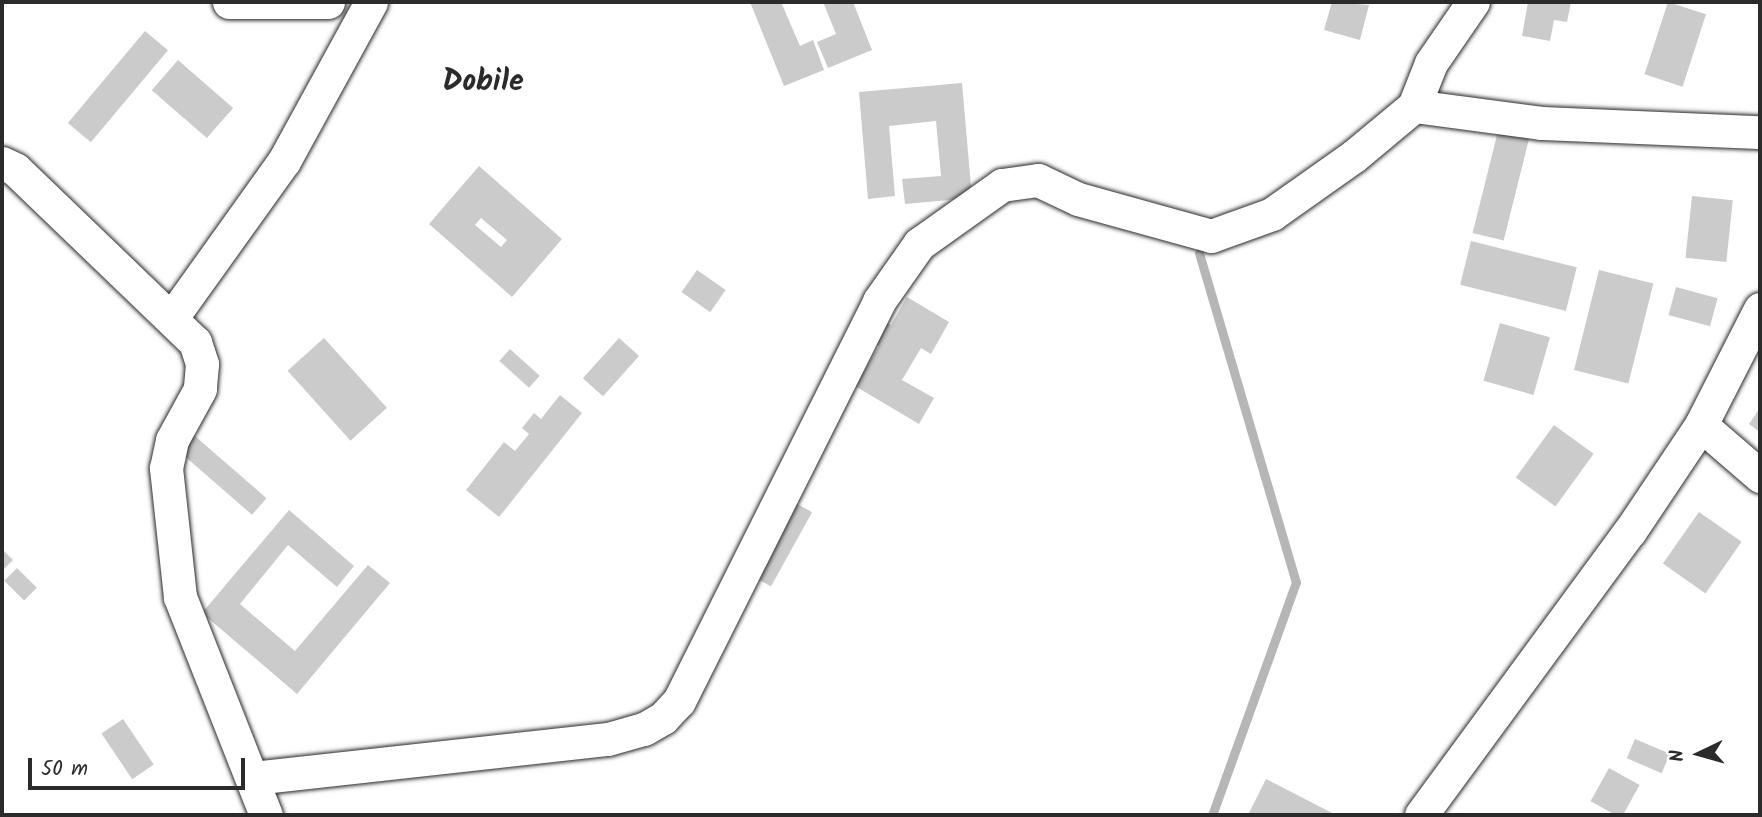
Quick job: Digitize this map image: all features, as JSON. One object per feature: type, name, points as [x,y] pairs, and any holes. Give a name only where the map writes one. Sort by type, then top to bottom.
[{"type":"street","points":[[229,2],[328,2]]},
{"type":"street","points":[[173,316],[284,161],[371,2]]},
{"type":"street","points":[[253,778],[608,739],[644,729],[679,701],[879,301],[919,244],[1002,185],[1024,179],[1038,180],[1078,199],[1210,236],[1239,229],[1272,214],[1354,156],[1414,106],[1431,63],[1473,2]]},
{"type":"street","points":[[1414,106],[1541,123],[1760,132]]},
{"type":"street","points":[[2,163],[15,170],[173,316],[195,342],[202,364],[200,389],[172,440],[166,468],[180,597],[266,815]]},
{"type":"street","points":[[1421,815],[1630,531],[1701,425],[1760,309]]},
{"type":"street","points":[[1701,425],[1760,476]]},
{"type":"building","points":[[750,2],[781,2],[800,46],[813,40],[824,70],[784,86]]},
{"type":"building","points":[[823,2],[853,2],[872,50],[828,68],[817,42],[836,34]]},
{"type":"building","points":[[1332,2],[1369,5],[1360,40],[1324,30]]},
{"type":"building","points":[[1528,2],[1571,2],[1567,22],[1554,20],[1550,41],[1522,36]]},
{"type":"building","points":[[1668,2],[1706,14],[1683,87],[1645,74]]},
{"type":"building","points":[[145,31],[168,50],[91,142],[68,123]]},
{"type":"building","points":[[178,60],[233,108],[207,138],[152,90]]},
{"type":"building","points":[[962,83],[972,198],[905,204],[902,179],[941,176],[936,121],[889,126],[895,196],[868,199],[859,92]]},
{"type":"building","points":[[1498,131],[1529,139],[1504,241],[1473,233]]},
{"type":"building","points":[[479,166],[562,239],[512,297],[429,224]],"holes":[[[481,218],[507,240],[501,247],[475,225]]]},
{"type":"building","points":[[1692,196],[1733,200],[1726,262],[1686,258]]},
{"type":"building","points":[[1471,241],[1577,267],[1566,311],[1460,285]]},
{"type":"building","points":[[697,270],[726,290],[710,312],[682,292]]},
{"type":"building","points":[[1599,270],[1653,284],[1628,383],[1574,370]]},
{"type":"building","points":[[1676,287],[1718,298],[1710,326],[1668,315]]},
{"type":"building","points":[[907,297],[949,322],[931,354],[921,348],[902,380],[934,398],[919,424],[855,386],[879,346],[871,342],[883,320],[891,325]]},
{"type":"building","points":[[1500,323],[1550,337],[1533,395],[1483,381]]},
{"type":"building","points":[[324,338],[387,408],[350,441],[288,371]]},
{"type":"building","points":[[619,338],[639,356],[603,396],[583,378]]},
{"type":"building","points":[[510,349],[540,376],[529,388],[499,361]]},
{"type":"building","points":[[560,395],[582,413],[499,517],[466,490],[504,442],[515,451],[529,434],[522,428],[534,413],[541,419]]},
{"type":"building","points":[[1760,408],[1760,432],[1749,424]]},
{"type":"building","points":[[1554,425],[1594,454],[1555,506],[1516,478]]},
{"type":"building","points":[[188,430],[266,498],[252,515],[174,447]]},
{"type":"building","points":[[792,501],[812,512],[771,586],[751,575]]},
{"type":"building","points":[[289,510],[354,566],[337,587],[288,545],[240,604],[295,651],[368,565],[390,583],[297,694],[202,613]]},
{"type":"building","points":[[1699,512],[1742,542],[1705,593],[1663,564]]},
{"type":"building","points":[[2,549],[13,560],[2,571]]},
{"type":"building","points":[[17,568],[37,588],[24,601],[4,581]]},
{"type":"building","points":[[123,719],[154,765],[132,779],[101,734]]},
{"type":"building","points":[[1635,739],[1670,754],[1662,773],[1627,758]]},
{"type":"building","points":[[1609,768],[1640,785],[1623,815],[1615,815],[1591,801]]},
{"type":"building","points":[[1266,779],[1336,815],[1249,813]]},
{"type":"waterway","points":[[1199,253],[1296,582],[1212,815]]},
{"type":"district","name":"Dobile","points":[[483,82]]}]
